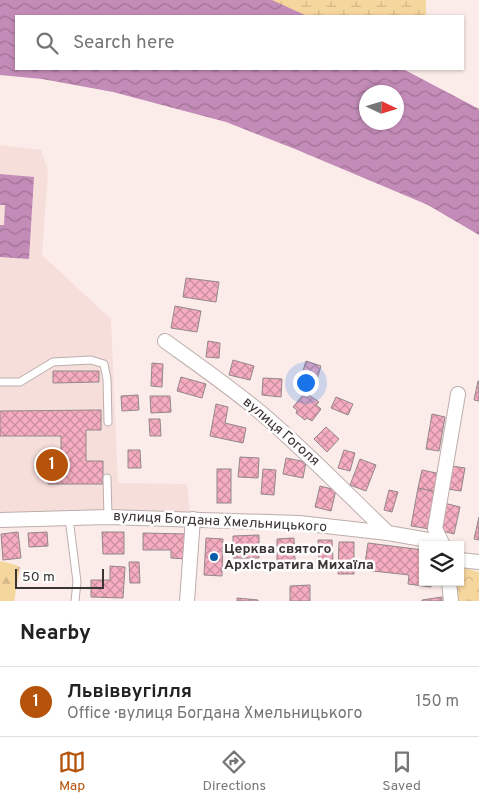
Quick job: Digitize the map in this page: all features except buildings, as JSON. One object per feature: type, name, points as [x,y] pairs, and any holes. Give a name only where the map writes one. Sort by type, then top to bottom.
[{"type":"street","name":"вулиця Гоголя","points":[[165,341],[226,384],[260,412],[314,460],[388,533]]},
{"type":"street","points":[[441,541],[435,530],[458,394]]},
{"type":"street","name":"вулиця Богдана Хмельницького","points":[[0,520],[108,517],[298,523],[388,533],[430,541]]},
{"type":"street","points":[[187,601],[193,519]]},
{"type":"street","points":[[464,560],[479,562]]},
{"type":"street","points":[[449,586],[451,601]]},
{"type":"lane","points":[[0,382],[20,382],[53,362],[91,360],[104,364],[107,379],[108,422]]},
{"type":"lane","points":[[107,478],[108,517]]},
{"type":"lane","points":[[69,518],[77,582],[76,601]]},
{"type":"shaded area","points":[[0,145],[41,150],[48,170],[42,255],[111,319],[118,483],[187,484],[190,513],[0,512]]},
{"type":"green space","points":[[249,0],[426,0],[426,15],[278,15]]},
{"type":"green space","points":[[0,561],[20,567],[14,601],[0,601]]},
{"type":"green space","points":[[464,568],[479,572],[479,601],[457,601],[456,586],[464,586]]},
{"type":"water","points":[[0,0],[272,0],[305,15],[15,15],[15,70],[405,70],[479,109],[479,235],[428,205],[226,122],[113,92],[42,79],[0,75]]},
{"type":"water","points":[[0,174],[34,177],[29,259],[0,257],[0,225],[4,225],[5,205],[0,205]]},
{"type":"place","name":"Львіввугілля","points":[[52,465]]},
{"type":"place","name":"Церква святого Архістратига Михаїла","points":[[214,557]]}]
